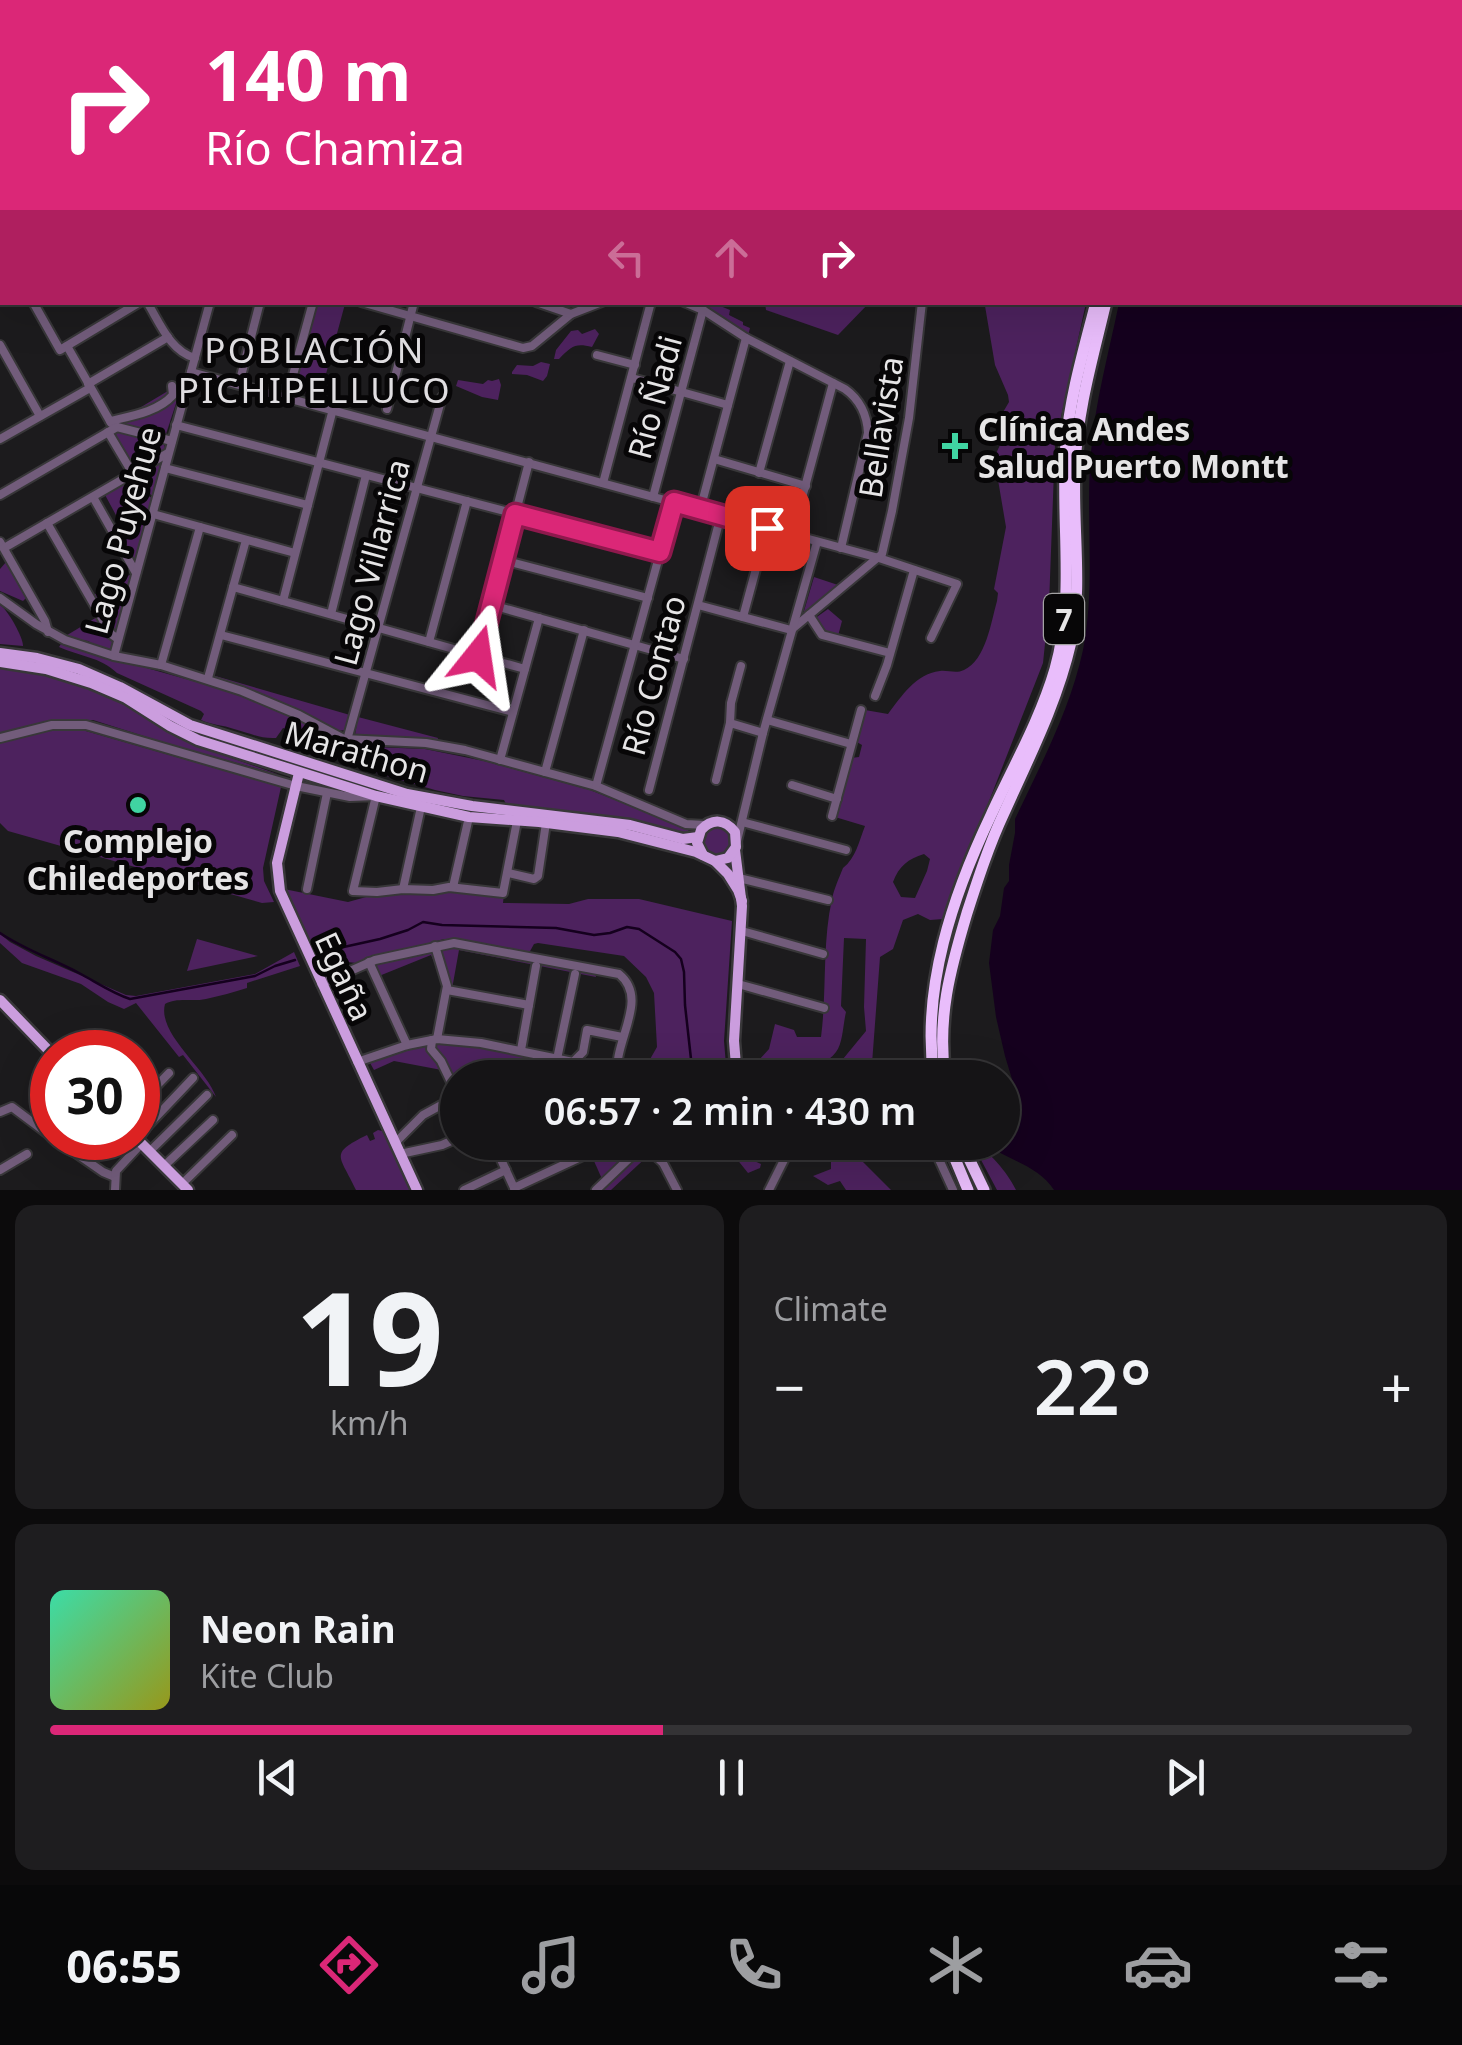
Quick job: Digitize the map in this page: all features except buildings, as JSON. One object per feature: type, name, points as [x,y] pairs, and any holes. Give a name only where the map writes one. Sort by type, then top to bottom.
[{"type":"highway","name":"7","points":[[932,1060],[933,994],[946,932],[978,844],[1037,716],[1058,660],[1065,616],[1066,440],[1095,305]]},
{"type":"highway","name":"7","points":[[944,1060],[942,1024],[954,953],[988,848],[1053,703],[1073,633],[1076,440],[1105,305]]},
{"type":"highway","points":[[956,1160],[968,1190]]},
{"type":"highway","points":[[970,1160],[984,1190]]},
{"type":"main road","points":[[0,653],[17,660]]},
{"type":"main road","points":[[0,662],[17,660]]},
{"type":"main road","name":"Marathon","points":[[17,660],[52,662],[91,674],[190,725],[396,791],[439,801],[630,825],[683,839],[700,832]]},
{"type":"main road","name":"Marathon","points":[[17,660],[126,698],[198,740],[376,796],[469,817],[618,832],[703,855]]},
{"type":"main road","points":[[288,757],[298,773],[314,765]]},
{"type":"main road","name":"Egaña","points":[[298,773],[277,863],[278,884],[417,1190]]},
{"type":"main road","points":[[735,1060],[742,901],[732,828],[721,822],[700,832],[699,850],[734,882],[742,901]]},
{"type":"main road","points":[[715,861],[728,858],[736,846]]},
{"type":"main road","points":[[0,1000],[30,1031]]},
{"type":"main road","points":[[158,1160],[185,1187]]},
{"type":"street","points":[[34,305],[60,350],[147,305]]},
{"type":"street","points":[[150,305],[168,337],[181,352],[195,358]]},
{"type":"street","name":"Lago Puyehue","points":[[114,656],[208,305]]},
{"type":"street","points":[[238,384],[259,305]]},
{"type":"street","points":[[288,397],[312,305]]},
{"type":"street","points":[[368,305],[519,348],[532,346],[571,314],[594,305]]},
{"type":"street","points":[[387,409],[413,305]]},
{"type":"street","points":[[603,483],[650,305]]},
{"type":"street","points":[[691,305],[833,382],[849,392],[860,406],[867,421],[867,438],[840,548]]},
{"type":"street","name":"Bellavista","points":[[879,558],[907,430],[922,305]]},
{"type":"street","points":[[561,306],[571,314]]},
{"type":"street","name":"Río Ñadi","points":[[653,497],[703,310]]},
{"type":"street","points":[[0,439],[168,337]]},
{"type":"street","points":[[700,510],[746,338]]},
{"type":"street","points":[[0,345],[40,416]]},
{"type":"street","points":[[66,346],[112,427],[133,474]]},
{"type":"street","points":[[597,354],[635,365]]},
{"type":"street","points":[[759,472],[790,361]]},
{"type":"street","points":[[191,372],[879,558],[958,584],[931,638]]},
{"type":"street","points":[[632,378],[728,405]]},
{"type":"street","points":[[792,535],[833,382]]},
{"type":"street","points":[[0,494],[112,427],[163,404],[173,395],[172,386]]},
{"type":"street","name":"Lago Villarrica","points":[[347,740],[442,397]]},
{"type":"street","points":[[283,600],[333,410]]},
{"type":"street","points":[[176,426],[660,552]]},
{"type":"street","points":[[112,427],[172,441]]},
{"type":"street","points":[[48,632],[2,545],[48,523],[169,452]]},
{"type":"street","points":[[714,460],[806,486]]},
{"type":"street","points":[[478,656],[529,462]]},
{"type":"street","points":[[165,468],[308,505]]},
{"type":"street","points":[[330,614],[366,474]]},
{"type":"street","points":[[92,497],[136,573]]},
{"type":"street","points":[[429,642],[467,501]]},
{"type":"street","points":[[596,786],[674,502]]},
{"type":"street","points":[[152,514],[296,553]]},
{"type":"street","name":"Río Contao","points":[[648,790],[721,516]]},
{"type":"street","points":[[48,523],[111,634],[118,639]]},
{"type":"street","points":[[161,665],[200,527]]},
{"type":"street","points":[[743,617],[767,528]]},
{"type":"street","points":[[208,678],[246,540]]},
{"type":"street","points":[[736,846],[766,720],[817,542]]},
{"type":"street","points":[[856,552],[864,561],[862,572]]},
{"type":"street","points":[[792,630],[879,558]]},
{"type":"street","points":[[503,560],[648,598]]},
{"type":"street","points":[[875,696],[914,570]]},
{"type":"street","points":[[233,587],[525,669]]},
{"type":"street","points":[[13,606],[26,603],[28,592]]},
{"type":"street","points":[[0,598],[69,642],[208,678],[275,704],[347,740],[426,743],[500,760],[596,786],[700,832]]},
{"type":"street","points":[[492,604],[684,659]]},
{"type":"street","points":[[698,604],[792,630]]},
{"type":"street","points":[[809,616],[822,635],[890,653]]},
{"type":"street","points":[[500,760],[538,618]]},
{"type":"street","points":[[545,772],[584,630]]},
{"type":"street","points":[[221,634],[513,712]]},
{"type":"street","points":[[716,780],[741,666]]},
{"type":"street","points":[[832,816],[861,710]]},
{"type":"street","points":[[766,720],[852,744]]},
{"type":"street","points":[[730,723],[763,733]]},
{"type":"street","name":"Marathon","points":[[0,738],[60,724],[95,726],[296,786],[361,798],[376,796]]},
{"type":"street","points":[[792,785],[836,799]]},
{"type":"street","points":[[308,889],[327,793]]},
{"type":"street","points":[[376,796],[354,890],[453,887],[502,892],[517,820]]},
{"type":"street","points":[[721,822],[736,816],[746,798]]},
{"type":"street","points":[[403,889],[421,808]]},
{"type":"street","points":[[453,887],[469,817]]},
{"type":"street","points":[[742,822],[846,850]]},
{"type":"street","points":[[508,873],[538,876],[546,823]]},
{"type":"street","points":[[740,878],[828,900]]},
{"type":"street","points":[[742,932],[823,954]]},
{"type":"street","points":[[321,984],[369,962],[460,944],[619,974],[633,994],[620,1060]]},
{"type":"street","points":[[435,946],[447,990],[433,1052],[440,1060]]},
{"type":"street","points":[[369,962],[408,1045]]},
{"type":"street","points":[[520,1050],[536,966]]},
{"type":"street","points":[[557,1058],[575,974]]},
{"type":"street","points":[[738,984],[824,1008]]},
{"type":"street","points":[[447,990],[529,1005]]},
{"type":"street","points":[[357,1062],[408,1045],[462,1040],[573,1062],[583,1052],[587,1030],[622,1037]]},
{"type":"street","points":[[160,1082],[168,1073]]},
{"type":"street","points":[[160,1118],[192,1078]]},
{"type":"street","points":[[160,1129],[208,1096]]},
{"type":"street","points":[[397,1148],[422,1115],[440,1105]]},
{"type":"street","points":[[0,1112],[12,1107],[30,1120]]},
{"type":"street","points":[[164,1166],[213,1120]]},
{"type":"street","points":[[185,1187],[232,1135]]},
{"type":"street","points":[[397,1148],[440,1145]]},
{"type":"street","points":[[0,1170],[27,1154]]},
{"type":"street","points":[[86,1160],[115,1177]]},
{"type":"street","points":[[114,1190],[115,1177],[125,1160]]},
{"type":"street","points":[[502,1160],[514,1189],[575,1160]]},
{"type":"street","points":[[596,1190],[625,1160]]},
{"type":"street","points":[[661,1160],[676,1190]]},
{"type":"street","points":[[769,1190],[784,1160]]},
{"type":"street","points":[[939,1160],[953,1190]]},
{"type":"street","points":[[464,1190],[506,1170]]},
{"type":"shaded area","points":[[316,305],[345,305],[320,396],[299,391],[292,395]]},
{"type":"shaded area","points":[[695,305],[718,305],[730,310],[729,315],[750,328],[748,336]]},
{"type":"shaded area","points":[[765,305],[867,305],[838,335],[766,310]]},
{"type":"shaded area","points":[[980,305],[1086,305],[1055,444],[1043,663],[943,919],[930,920],[918,914],[903,920],[893,949],[880,957],[872,1060],[842,1060],[866,1031],[866,939],[844,938],[841,1006],[846,1012],[836,1052],[828,1060],[759,1060],[769,1049],[775,1024],[794,1030],[797,1037],[821,1037],[832,899],[865,826],[835,817],[851,758],[859,757],[862,745],[855,741],[865,710],[888,714],[923,676],[961,671],[971,665],[986,640],[997,601],[994,589],[1006,527],[997,474],[985,466],[993,460],[1000,445],[999,419],[1009,402],[995,365],[985,306]],"holes":[[[924,854],[930,859],[915,898],[901,897],[893,882],[901,867]]]},
{"type":"shaded area","points":[[1119,305],[1462,305],[1462,1190],[1054,1190],[1032,1169],[1015,1160],[1020,1160],[1020,1060],[1006,1060],[989,963],[993,930],[1009,881],[1015,819],[1063,715],[1083,650],[1089,601],[1093,433]]},
{"type":"shaded area","points":[[595,329],[599,334],[592,347],[574,347],[554,359],[571,331],[582,334]]},
{"type":"shaded area","points":[[550,364],[543,381],[512,374],[517,365]]},
{"type":"shaded area","points":[[499,379],[498,400],[456,386],[458,380],[483,384]]},
{"type":"shaded area","points":[[183,382],[166,434],[116,422]]},
{"type":"shaded area","points":[[118,430],[164,443],[163,454],[133,469],[113,437]]},
{"type":"shaded area","points":[[162,460],[153,495],[151,495],[137,473]]},
{"type":"shaded area","points":[[135,476],[145,494],[152,498],[135,564],[117,538],[124,530],[104,493]]},
{"type":"shaded area","points":[[7,561],[27,597],[23,601],[0,591],[0,569]]},
{"type":"shaded area","points":[[133,573],[114,656],[88,641],[64,637],[102,614],[92,596]]},
{"type":"shaded area","points":[[814,577],[838,585],[804,612],[804,611]]},
{"type":"shaded area","points":[[0,605],[15,624],[23,646],[0,644]]},
{"type":"shaded area","points":[[828,609],[842,621],[838,636],[825,633],[814,619]]},
{"type":"shaded area","points":[[61,644],[225,690],[292,716],[346,746],[425,749],[484,761],[590,790],[691,833],[517,808],[504,800],[435,790],[366,770],[365,763],[350,759],[351,750],[283,728],[276,738],[265,738],[201,720],[201,711],[97,660],[59,647]]},
{"type":"shaded area","points":[[0,667],[70,680],[111,696],[226,756],[280,775],[93,720],[67,720],[0,735]]},
{"type":"shaded area","points":[[212,675],[350,715],[345,730],[338,731]]},
{"type":"shaded area","points":[[358,717],[438,738],[437,741],[355,735]]},
{"type":"shaded area","name":"Complejo Chiledeportes","points":[[72,727],[281,787],[263,868],[264,881],[274,902],[262,903],[8,831],[0,823],[0,743],[44,729]]},
{"type":"shaded area","points":[[717,826],[731,835],[732,841],[723,855],[717,856],[703,847],[702,841],[711,827]]},
{"type":"shaded area","points":[[284,889],[348,902],[377,894],[450,889],[504,894],[503,903],[639,899],[732,921],[726,1060],[650,1060],[657,1047],[654,993],[646,977],[624,956],[538,943],[529,953],[444,939],[356,963],[317,958]]},
{"type":"shaded area","points":[[0,934],[36,956],[136,996],[255,974],[294,952],[300,966],[247,983],[247,988],[165,1004],[168,1027],[216,1097],[136,1003],[124,1009],[108,1002],[81,984],[22,963],[0,943]]},
{"type":"shaded area","points":[[197,939],[258,956],[187,971]]},
{"type":"shaded area","points":[[457,946],[595,973],[596,977],[459,950],[452,989],[440,950]]},
{"type":"shaded area","points":[[432,949],[443,982],[431,955],[379,976],[374,965]]},
{"type":"shaded area","points":[[469,1043],[548,1060],[440,1060],[440,1070],[394,1061],[374,1070],[369,1061],[412,1046]]},
{"type":"shaded area","points":[[378,1130],[385,1136],[410,1190],[356,1190],[342,1162],[342,1152],[367,1135],[370,1141],[375,1139],[373,1133]]},
{"type":"shaded area","points":[[594,1160],[621,1160],[602,1179]]},
{"type":"shaded area","points":[[631,1160],[643,1160],[611,1190],[599,1190]]},
{"type":"shaded area","points":[[738,1160],[761,1164],[748,1173]]},
{"type":"shaded area","points":[[831,1160],[861,1160],[891,1190],[846,1190],[840,1181],[828,1185],[813,1176],[831,1169]]},
{"type":"shaded area","points":[[981,1160],[995,1160],[1016,1190],[997,1190]]},
{"type":"waterway","points":[[321,952],[380,939],[423,922],[556,928],[594,935],[627,927],[639,929],[681,959],[691,1060]]},
{"type":"waterway","points":[[0,933],[130,999],[255,976],[295,960]]},
{"type":"place","name":"Clínica Andes Salud Puerto Montt","points":[[955,446]]},
{"type":"place","name":"Complejo Chiledeportes","points":[[138,805]]},
{"type":"district","name":"POBLACIÓN PICHIPELLUCO","points":[[315,369]]},
{"type":"route","points":[[478,656],[515,514],[660,552],[674,502],[767,528]]}]
